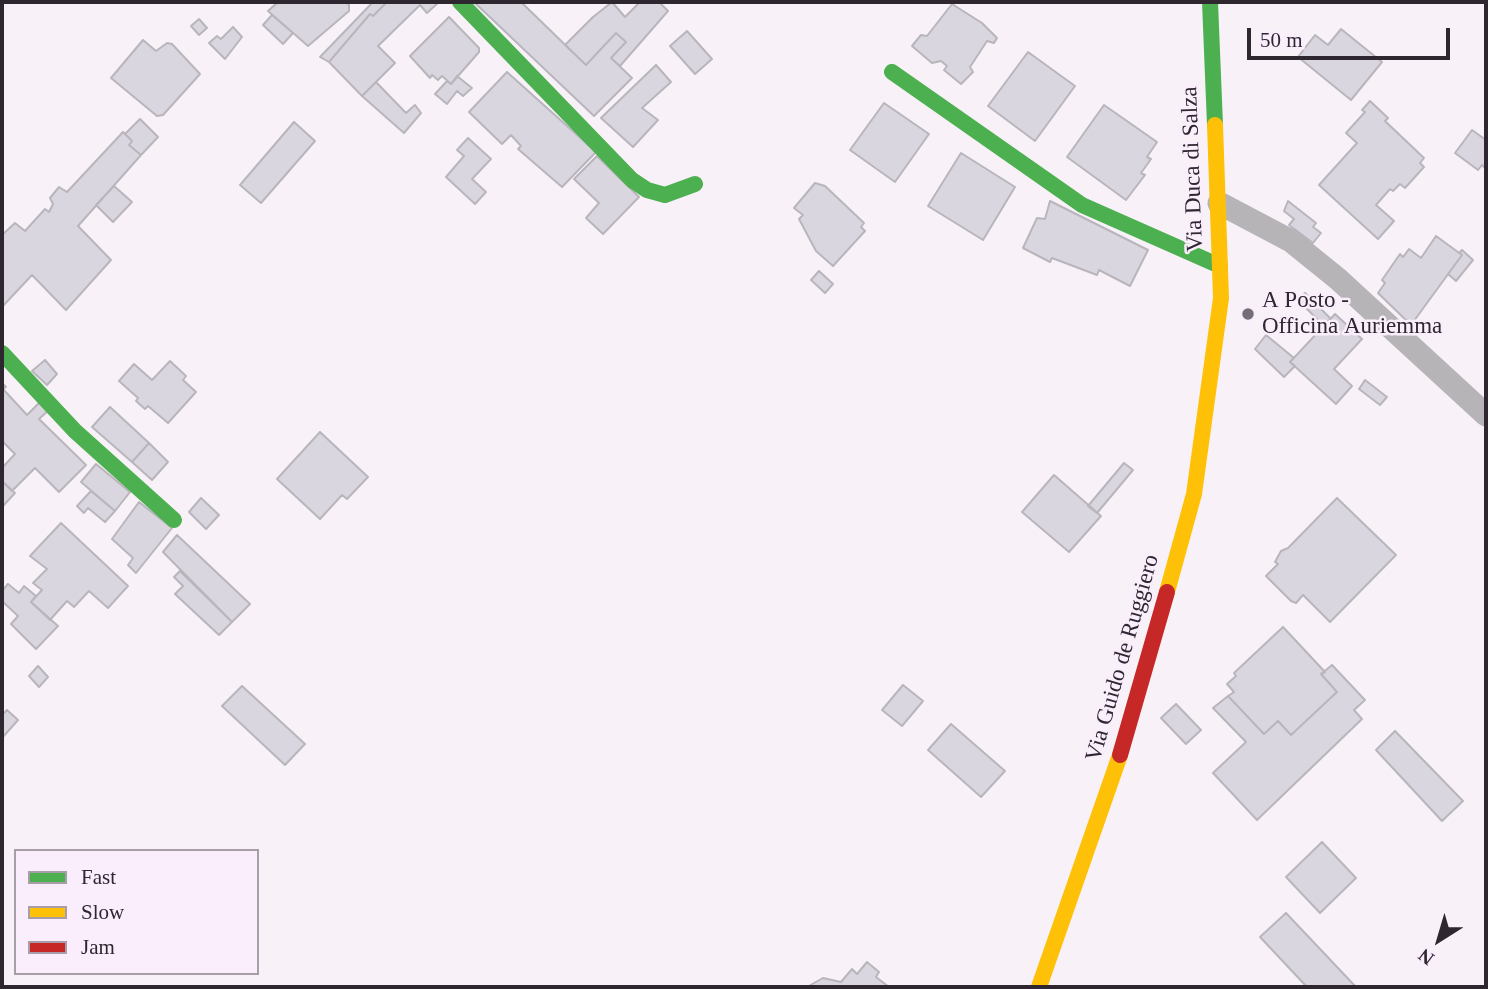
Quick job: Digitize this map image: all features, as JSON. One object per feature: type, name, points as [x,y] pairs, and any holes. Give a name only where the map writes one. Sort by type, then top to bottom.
[{"type":"street","points":[[460,2],[632,180],[648,190],[665,195],[695,184]]},
{"type":"street","name":"Via Duca di Salza","points":[[1210,2],[1221,298],[1216,333]]},
{"type":"street","points":[[892,72],[1082,205],[1220,266]]},
{"type":"street","points":[[1219,203],[1291,241],[1486,415]]},
{"type":"street","name":"Via Guido de Ruggiero","points":[[1039,987],[1140,694],[1194,495],[1216,333]]},
{"type":"street","points":[[2,354],[75,431],[174,520]]},
{"type":"building","points":[[278,2],[346,2],[349,11],[308,46],[268,11]]},
{"type":"building","points":[[373,2],[387,2],[373,16],[370,14],[329,62],[320,57]]},
{"type":"building","points":[[387,2],[439,2],[427,13],[420,5],[378,46],[395,63],[362,96],[329,62],[370,14],[373,16]]},
{"type":"building","points":[[474,2],[521,2],[586,65],[616,33],[626,42],[611,58],[632,78],[594,116]]},
{"type":"building","points":[[612,2],[625,17],[640,2],[659,2],[668,11],[620,66],[611,58],[626,42],[616,33],[586,65],[565,45]]},
{"type":"building","points":[[952,4],[982,23],[997,38],[994,43],[987,41],[970,67],[973,72],[961,84],[944,70],[947,66],[941,61],[932,63],[912,46],[921,35],[927,36]]},
{"type":"building","points":[[272,15],[293,33],[283,44],[263,25]]},
{"type":"building","points":[[449,17],[479,48],[479,52],[451,84],[442,76],[438,80],[432,75],[430,78],[410,56]]},
{"type":"building","points":[[199,19],[207,28],[199,35],[191,26]]},
{"type":"building","points":[[233,27],[242,37],[225,59],[209,43],[217,36],[221,39]]},
{"type":"building","points":[[1341,29],[1382,62],[1351,100],[1298,57],[1315,35],[1328,45]]},
{"type":"building","points":[[687,31],[712,59],[695,74],[670,46]]},
{"type":"building","points":[[143,40],[156,51],[167,43],[172,44],[200,74],[163,115],[157,116],[111,78]]},
{"type":"building","points":[[1028,52],[1075,86],[1035,141],[988,106]]},
{"type":"building","points":[[656,65],[671,82],[642,108],[658,120],[633,147],[601,118]]},
{"type":"building","points":[[507,72],[596,152],[562,187],[518,149],[521,146],[511,135],[502,144],[469,112]]},
{"type":"building","points":[[457,76],[472,88],[463,96],[457,91],[447,104],[435,94],[447,81],[451,84]]},
{"type":"building","points":[[376,82],[406,113],[415,105],[421,113],[404,133],[362,96]]},
{"type":"building","points":[[1370,101],[1388,118],[1385,121],[1424,158],[1420,163],[1424,167],[1405,188],[1400,184],[1393,191],[1390,189],[1376,205],[1394,221],[1378,239],[1319,185],[1357,143],[1346,133],[1365,112],[1362,110]]},
{"type":"building","points":[[884,103],[929,134],[895,182],[850,150]]},
{"type":"building","points":[[1104,105],[1157,142],[1147,157],[1151,159],[1141,173],[1145,175],[1126,200],[1067,157]]},
{"type":"building","points":[[140,119],[158,137],[141,155],[129,145],[132,141],[125,134]]},
{"type":"building","points":[[294,122],[315,141],[261,203],[240,185]]},
{"type":"building","points":[[1472,130],[1486,140],[1486,169],[1482,165],[1478,170],[1455,153]]},
{"type":"building","points":[[123,132],[132,141],[129,145],[141,155],[78,226],[111,260],[66,310],[32,275],[2,307],[2,235],[15,223],[25,231],[45,209],[49,212],[53,204],[50,198],[59,187],[67,192]]},
{"type":"building","points":[[468,138],[491,159],[472,179],[486,192],[475,204],[446,177],[464,156],[457,150]]},
{"type":"building","points":[[961,153],[1015,187],[983,240],[928,206]]},
{"type":"building","points":[[597,156],[639,197],[603,234],[586,218],[599,203],[574,179]]},
{"type":"building","points":[[815,183],[825,186],[864,223],[861,227],[865,231],[833,266],[816,251],[799,219],[803,215],[794,208]]},
{"type":"building","points":[[114,186],[132,202],[113,222],[96,205]]},
{"type":"building","points":[[1050,201],[1148,250],[1130,286],[1099,270],[1097,275],[1052,258],[1050,262],[1023,248],[1037,218],[1045,219]]},
{"type":"building","points":[[1288,201],[1316,223],[1313,227],[1321,233],[1313,243],[1289,225],[1294,219],[1284,211]]},
{"type":"building","points":[[1436,236],[1462,255],[1411,325],[1378,293],[1385,283],[1382,280],[1400,254],[1403,257],[1409,249],[1421,258]]},
{"type":"building","points":[[1462,250],[1473,260],[1456,281],[1448,274],[1462,255],[1459,253]]},
{"type":"building","points":[[819,271],[833,284],[825,293],[811,280]]},
{"type":"building","points":[[1305,293],[1331,319],[1324,326],[1298,300]]},
{"type":"building","points":[[1335,314],[1362,339],[1334,369],[1352,386],[1336,404],[1290,362]]},
{"type":"building","points":[[1266,335],[1294,358],[1290,362],[1295,366],[1284,377],[1255,349]]},
{"type":"building","points":[[45,360],[57,374],[47,385],[32,371]]},
{"type":"building","points":[[170,361],[186,376],[183,380],[196,392],[168,423],[148,406],[145,409],[136,401],[138,398],[119,381],[134,364],[152,380]]},
{"type":"building","points":[[1365,380],[1387,397],[1380,405],[1359,389]]},
{"type":"building","points":[[2,383],[6,387],[3,389],[27,415],[42,400],[51,408],[39,419],[86,465],[59,492],[35,468],[12,491],[2,481],[2,468],[15,454],[2,441]]},
{"type":"building","points":[[110,407],[149,443],[132,462],[92,427]]},
{"type":"building","points":[[320,432],[368,477],[347,499],[342,495],[320,519],[277,479]]},
{"type":"building","points":[[149,443],[168,462],[152,480],[132,462]]},
{"type":"building","points":[[1124,463],[1133,470],[1097,513],[1088,506]]},
{"type":"building","points":[[96,464],[130,492],[115,511],[81,482]]},
{"type":"building","points":[[1054,475],[1101,516],[1069,552],[1022,512]]},
{"type":"building","points":[[2,481],[15,493],[3,506],[2,505]]},
{"type":"building","points":[[91,491],[115,511],[105,522],[88,508],[84,513],[77,506]]},
{"type":"building","points":[[201,498],[219,515],[206,529],[189,512]]},
{"type":"building","points":[[1337,498],[1396,555],[1330,622],[1303,595],[1296,603],[1291,601],[1266,576],[1278,564],[1275,562],[1281,551],[1288,548]]},
{"type":"building","points":[[139,502],[172,528],[136,573],[128,565],[133,558],[112,539]]},
{"type":"building","points":[[61,523],[128,586],[108,608],[89,591],[74,607],[67,601],[50,620],[31,602],[42,590],[33,583],[47,569],[30,556]]},
{"type":"building","points":[[177,535],[250,604],[232,622],[163,552]]},
{"type":"building","points":[[180,571],[232,622],[219,635],[175,594],[183,586],[174,577]]},
{"type":"building","points":[[8,584],[19,593],[24,586],[36,596],[31,602],[58,626],[36,649],[11,624],[18,616],[2,601],[2,591]]},
{"type":"building","points":[[1283,627],[1325,672],[1321,674],[1337,692],[1291,735],[1278,721],[1264,734],[1228,696],[1234,692],[1227,684],[1236,676],[1234,673]]},
{"type":"building","points":[[1332,665],[1365,700],[1354,710],[1362,719],[1257,820],[1213,773],[1246,742],[1213,708],[1228,696],[1264,734],[1278,721],[1291,735],[1337,692],[1321,674]]},
{"type":"building","points":[[38,666],[48,677],[39,687],[29,676]]},
{"type":"building","points":[[903,685],[923,701],[902,726],[882,710]]},
{"type":"building","points":[[242,686],[305,744],[285,765],[222,706]]},
{"type":"building","points":[[1176,704],[1201,730],[1186,744],[1161,718]]},
{"type":"building","points":[[7,710],[18,720],[2,738],[2,715]]},
{"type":"building","points":[[951,724],[1005,771],[981,797],[928,750]]},
{"type":"building","points":[[1395,731],[1463,801],[1442,821],[1376,750]]},
{"type":"building","points":[[1322,842],[1356,878],[1320,913],[1286,877]]},
{"type":"building","points":[[1286,913],[1356,987],[1307,987],[1260,937]]},
{"type":"building","points":[[867,962],[879,972],[876,977],[889,987],[807,987],[823,978],[841,982],[852,969],[857,974]]},
{"type":"traffic: fast","points":[[460,2],[632,180],[647,190],[665,195],[695,184]]},
{"type":"traffic: fast","points":[[1210,2],[1215,125]]},
{"type":"traffic: fast","points":[[892,72],[1082,205],[1220,266]]},
{"type":"traffic: fast","points":[[2,353],[75,431],[174,520]]},
{"type":"traffic: slow","points":[[1167,592],[1194,494],[1221,298],[1215,125]]},
{"type":"traffic: slow","points":[[1039,987],[1120,755]]},
{"type":"traffic: jam","points":[[1120,755],[1167,592]]},
{"type":"place","name":"A Posto - Officina Auriemma","points":[[1248,314]]}]
